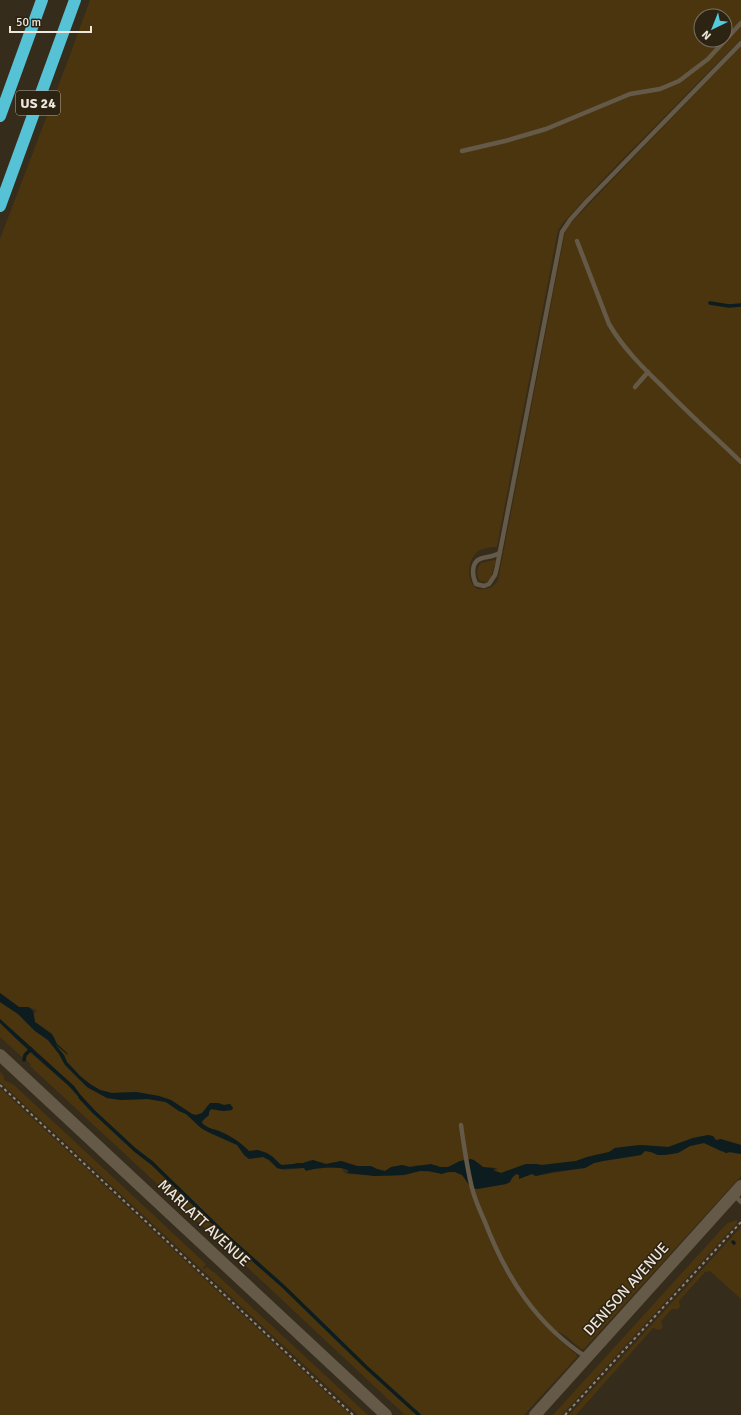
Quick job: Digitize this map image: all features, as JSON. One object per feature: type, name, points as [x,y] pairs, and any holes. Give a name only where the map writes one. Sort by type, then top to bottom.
[{"type":"highway","name":"US 24","points":[[0,116],[42,0]]},
{"type":"highway","name":"US 24","points":[[0,206],[75,0]]},
{"type":"main road","name":"MARLATT AVENUE","points":[[0,1055],[386,1415]]},
{"type":"main road","name":"DENISON AVENUE","points":[[535,1415],[738,1194]]},
{"type":"lane","points":[[462,151],[546,129],[630,94],[660,89],[679,81],[708,59],[741,23]]},
{"type":"lane","points":[[500,552],[494,556],[477,560],[473,570],[476,584],[484,586],[489,584],[495,575],[500,552],[562,232],[570,220],[593,195],[741,43]]},
{"type":"lane","points":[[577,241],[609,324],[623,344],[648,372],[741,462]]},
{"type":"lane","points":[[635,387],[648,372]]},
{"type":"lane","points":[[461,1125],[474,1193],[501,1262],[526,1301],[562,1338],[587,1358]]},
{"type":"path","points":[[0,1085],[354,1415]]},
{"type":"path","points":[[565,1415],[741,1222]]},
{"type":"shaded area","points":[[90,0],[741,0],[741,39],[733,47],[733,8],[693,8],[693,48],[732,48],[609,173],[558,230],[497,546],[482,549],[472,558],[469,575],[473,585],[477,589],[489,588],[498,580],[565,232],[569,225],[741,46],[741,1145],[716,1140],[708,1135],[693,1138],[669,1147],[640,1145],[615,1148],[609,1152],[576,1161],[542,1165],[526,1164],[501,1173],[494,1171],[493,1169],[496,1169],[492,1167],[483,1167],[478,1163],[465,1161],[460,1161],[448,1167],[440,1167],[436,1165],[416,1165],[410,1167],[402,1165],[385,1171],[373,1167],[357,1166],[342,1161],[326,1164],[311,1160],[303,1163],[282,1165],[273,1157],[258,1150],[249,1151],[231,1137],[202,1123],[211,1109],[223,1111],[232,1110],[233,1108],[230,1104],[214,1104],[197,1115],[192,1114],[171,1100],[159,1096],[136,1092],[112,1093],[100,1090],[90,1084],[67,1062],[55,1044],[68,1054],[57,1044],[54,1037],[35,1022],[34,1015],[37,1010],[28,1007],[19,1007],[0,993],[0,239]]},
{"type":"shaded area","points":[[496,560],[491,577],[487,582],[480,581],[477,574],[481,563]]},
{"type":"shaded area","points":[[0,993],[19,1007],[28,1007],[33,1011],[35,1022],[52,1034],[57,1044],[67,1053],[68,1055],[55,1044],[64,1055],[67,1062],[90,1084],[100,1090],[112,1093],[136,1092],[159,1096],[171,1100],[192,1114],[196,1115],[202,1113],[210,1103],[224,1105],[230,1104],[233,1108],[232,1110],[223,1111],[211,1109],[209,1115],[202,1121],[202,1123],[231,1137],[249,1151],[258,1150],[267,1153],[282,1165],[303,1163],[313,1160],[326,1164],[341,1161],[357,1166],[371,1166],[385,1171],[391,1167],[402,1165],[410,1167],[431,1164],[440,1167],[448,1167],[460,1161],[470,1159],[474,1160],[483,1167],[498,1169],[493,1170],[501,1173],[526,1164],[542,1165],[576,1161],[609,1152],[615,1148],[640,1145],[668,1147],[693,1138],[708,1135],[713,1136],[716,1140],[721,1139],[741,1145],[741,1154],[730,1152],[726,1153],[704,1143],[690,1146],[678,1153],[658,1155],[645,1151],[641,1155],[594,1163],[585,1168],[553,1172],[536,1176],[532,1174],[519,1179],[519,1175],[516,1174],[510,1182],[506,1184],[477,1189],[471,1188],[462,1175],[455,1172],[442,1174],[429,1171],[420,1171],[404,1175],[374,1176],[348,1173],[347,1172],[349,1171],[340,1168],[321,1168],[306,1171],[304,1168],[281,1169],[277,1168],[269,1160],[263,1157],[249,1159],[237,1145],[201,1128],[186,1114],[166,1102],[148,1099],[121,1100],[107,1098],[87,1087],[65,1065],[59,1054],[48,1040],[35,1031],[18,1014],[0,1002]]},
{"type":"shaded area","points":[[0,1002],[18,1014],[35,1031],[48,1040],[59,1054],[65,1065],[87,1087],[107,1098],[121,1100],[148,1099],[165,1102],[186,1114],[201,1128],[237,1145],[249,1158],[263,1157],[269,1160],[277,1168],[284,1170],[304,1168],[309,1170],[318,1168],[342,1168],[346,1174],[388,1176],[404,1175],[420,1171],[438,1173],[455,1172],[462,1175],[468,1184],[477,1189],[506,1184],[510,1182],[516,1174],[519,1175],[519,1178],[533,1174],[534,1176],[585,1168],[594,1163],[641,1155],[645,1151],[658,1155],[665,1155],[690,1146],[704,1143],[720,1151],[741,1154],[741,1176],[584,1349],[581,1349],[566,1336],[557,1331],[555,1334],[556,1337],[576,1354],[577,1357],[524,1415],[405,1415],[232,1253],[226,1246],[229,1240],[227,1239],[223,1245],[30,1066],[31,1065],[25,1058],[29,1053],[28,1051],[22,1057],[0,1037],[0,1023],[34,1056],[70,1087],[81,1099],[84,1099],[74,1086],[0,1019]]},
{"type":"shaded area","points":[[0,1019],[74,1086],[84,1100],[8,1031],[0,1023]]},
{"type":"shaded area","points":[[0,1072],[4,1076],[4,1080],[13,1084],[206,1264],[203,1268],[204,1269],[207,1267],[214,1272],[368,1415],[358,1415],[0,1082]]},
{"type":"shaded area","points":[[0,1088],[350,1415],[0,1415]]},
{"type":"shaded area","points":[[737,1220],[737,1223],[562,1415],[553,1415],[720,1231],[728,1223]]},
{"type":"shaded area","points":[[741,1227],[741,1299],[710,1271],[705,1272],[679,1301],[680,1307],[677,1309],[672,1309],[661,1321],[662,1328],[659,1330],[653,1328],[576,1415],[569,1415]]},
{"type":"waterway","points":[[710,303],[729,306],[741,305]]},
{"type":"waterway","points":[[24,1060],[25,1055],[31,1049]]},
{"type":"waterway","points":[[80,1097],[93,1111],[135,1150],[152,1163],[230,1239],[284,1287],[366,1367],[419,1415]]},
{"type":"waterway","points":[[225,1246],[225,1243],[229,1238]]}]
